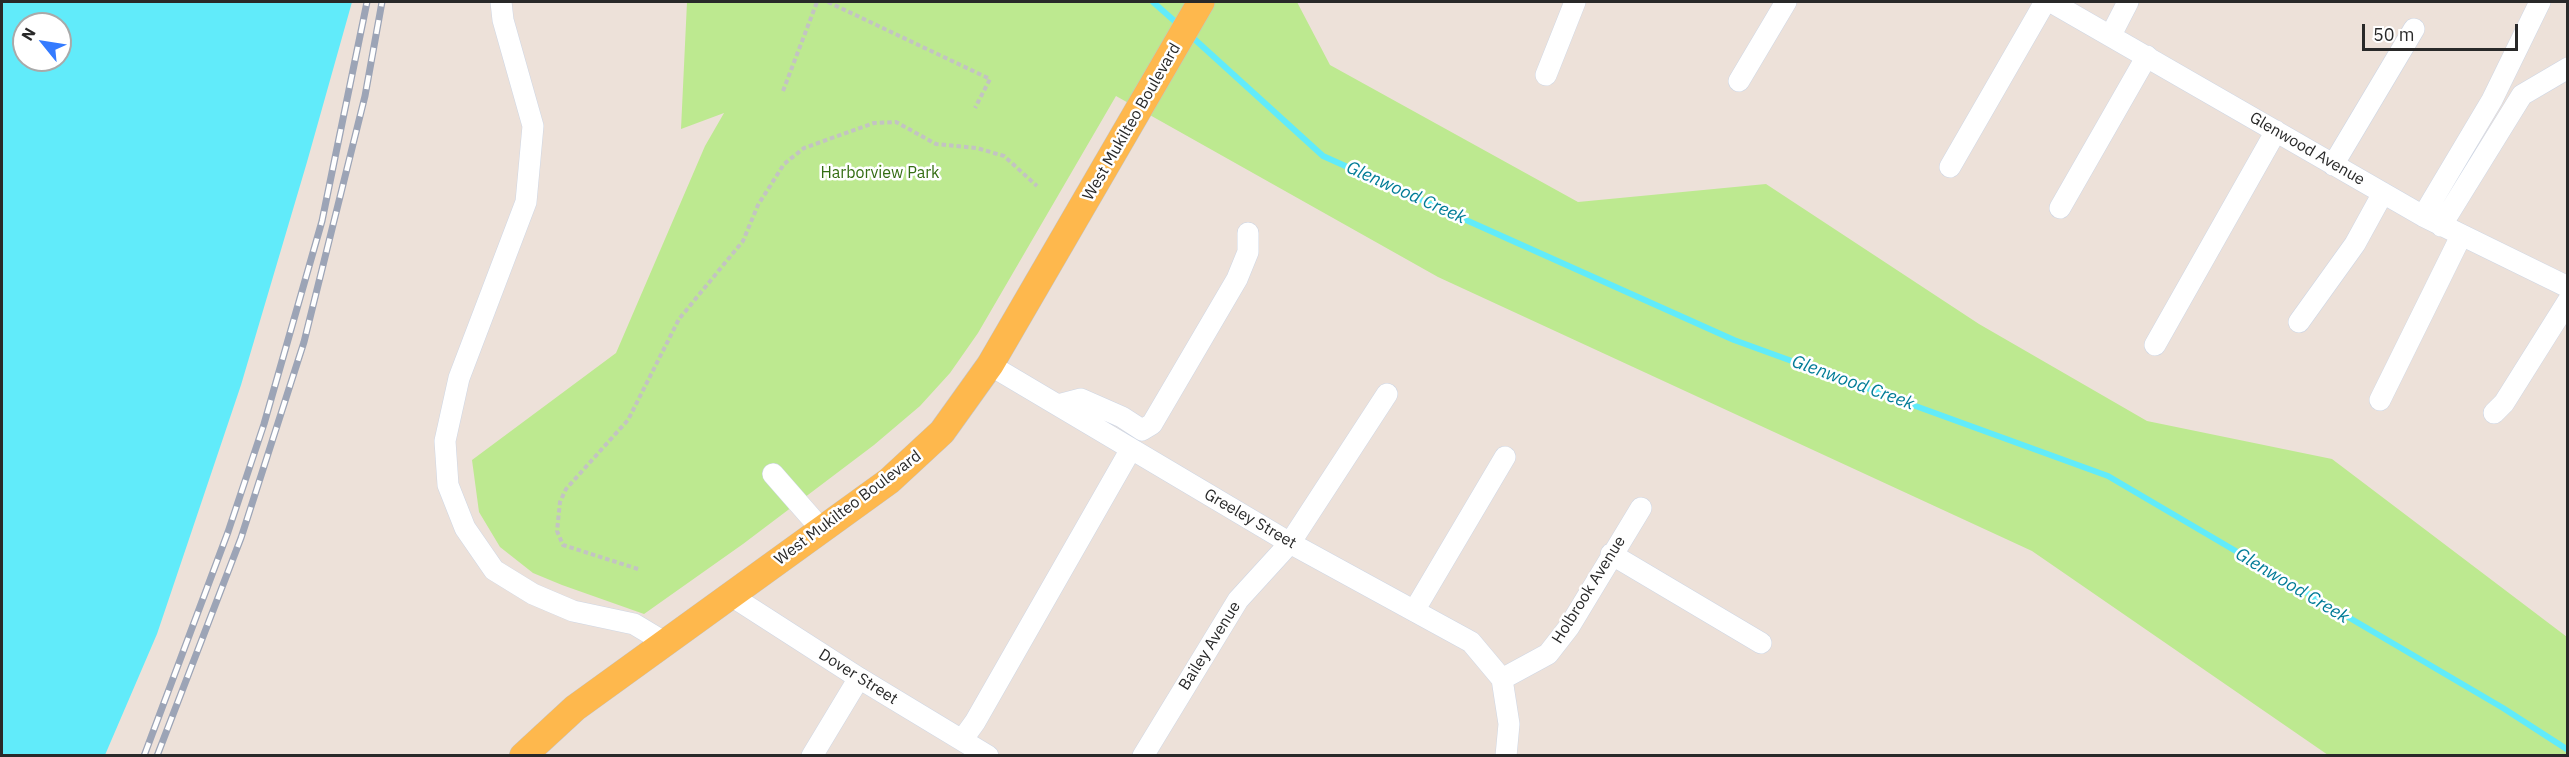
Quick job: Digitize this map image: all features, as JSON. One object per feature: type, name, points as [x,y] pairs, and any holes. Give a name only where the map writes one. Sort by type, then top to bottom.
[{"type":"main road","name":"West Mukilteo Boulevard","points":[[523,756],[575,708],[822,530],[919,456],[942,432],[990,365],[1201,2]]},
{"type":"street","points":[[501,2],[503,20],[533,126],[526,202],[459,378],[445,441],[448,484],[465,528],[494,570],[533,594],[573,610],[634,624],[664,642]]},
{"type":"street","points":[[1546,75],[1575,2]]},
{"type":"street","points":[[1739,81],[1786,2]]},
{"type":"street","points":[[1950,167],[2045,2]]},
{"type":"street","name":"Glenwood Avenue","points":[[2051,2],[2383,194],[2461,236],[2568,287]]},
{"type":"street","points":[[2111,35],[2128,2]]},
{"type":"street","points":[[2432,221],[2540,2]]},
{"type":"street","points":[[2333,165],[2414,29]]},
{"type":"street","points":[[2061,208],[2147,56]]},
{"type":"street","points":[[2432,221],[2522,96],[2568,68]]},
{"type":"street","points":[[2155,345],[2276,131]]},
{"type":"street","points":[[2299,321],[2355,244],[2383,194]]},
{"type":"street","points":[[1058,405],[1081,399],[1122,417],[1142,430],[1152,424],[1237,279],[1248,252],[1248,233]]},
{"type":"street","points":[[2380,400],[2461,236]]},
{"type":"street","points":[[2494,413],[2504,403],[2568,301]]},
{"type":"street","name":"Greeley Street","points":[[990,365],[1290,543],[1471,642],[1502,679]]},
{"type":"street","name":"Bailey Avenue","points":[[1143,756],[1238,600],[1290,543],[1387,394]]},
{"type":"street","points":[[963,746],[1131,448]]},
{"type":"street","points":[[1414,611],[1505,457]]},
{"type":"street","points":[[773,474],[822,530]]},
{"type":"street","name":"Holbrook Avenue","points":[[1502,679],[1548,654],[1569,627],[1611,554],[1641,508]]},
{"type":"street","points":[[1611,554],[1761,643]]},
{"type":"street","name":"Dover Street","points":[[730,595],[963,746],[988,756]]},
{"type":"street","points":[[812,756],[859,678]]},
{"type":"street","points":[[1502,679],[1509,724],[1506,756]]},
{"type":"path","points":[[783,91],[817,2]]},
{"type":"path","points":[[828,2],[990,79],[975,108]]},
{"type":"path","points":[[638,569],[563,545],[557,531],[560,502],[566,489],[628,420],[679,319],[743,241],[758,205],[783,164],[804,148],[874,123],[896,122],[936,144],[977,148],[1004,156],[1037,186]]},
{"type":"green space","name":"Harborview Park","points":[[687,2],[1297,2],[1330,65],[1578,202],[1766,184],[1979,324],[2147,421],[2332,459],[2567,637],[2567,755],[2328,755],[2032,551],[1438,277],[1116,96],[978,333],[950,373],[920,406],[874,445],[743,544],[644,614],[562,585],[533,573],[500,547],[479,512],[472,460],[616,353],[705,146],[724,113],[681,129]]},
{"type":"water","points":[[2,2],[352,2],[241,385],[157,634],[105,755],[2,755]]},
{"type":"waterway","name":"Glenwood Creek","points":[[1153,2],[1179,25]]},
{"type":"waterway","name":"Glenwood Creek","points":[[1191,36],[1323,156],[1734,340],[2108,476],[2503,708],[2568,750]]},
{"type":"railway","points":[[144,756],[228,532],[264,424],[322,221],[367,2]]},
{"type":"railway","points":[[157,756],[241,538],[304,342],[365,96],[382,2]]}]
